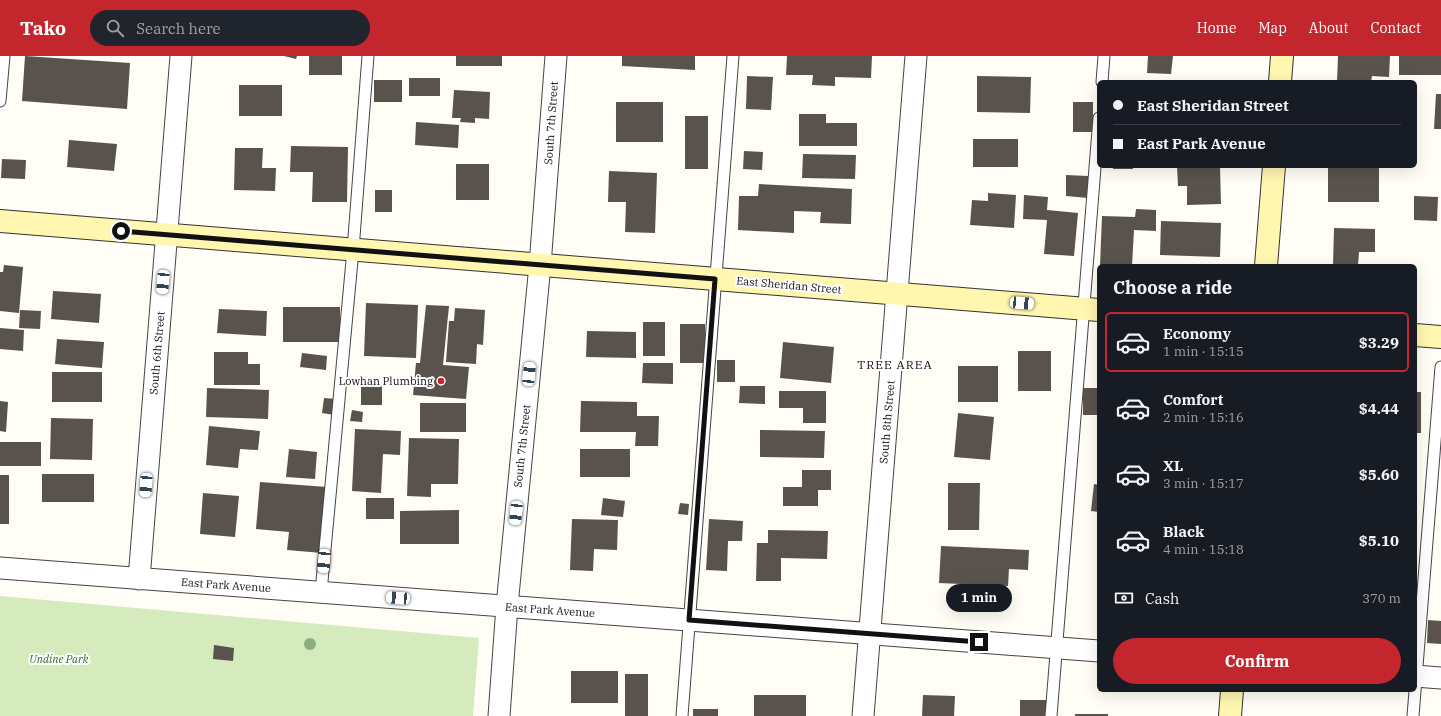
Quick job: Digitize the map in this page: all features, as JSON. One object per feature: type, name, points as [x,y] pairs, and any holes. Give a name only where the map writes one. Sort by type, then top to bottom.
[{"type":"street","name":"South 6th Street","points":[[139,579],[181,56]]},
{"type":"street","name":"South 7th Street","points":[[499,716],[507,606],[540,265],[556,56]]},
{"type":"street","name":"South 8th Street","points":[[863,716],[916,56]]},
{"type":"street","points":[[1280,80],[1282,56]]},
{"type":"street","points":[[1266,264],[1274,168]]},
{"type":"street","name":"East Sheridan Street","points":[[0,222],[1091,309]]},
{"type":"street","points":[[1417,335],[1441,337]]},
{"type":"street","name":"East Park Avenue","points":[[0,568],[1097,651]]},
{"type":"street","points":[[1417,676],[1441,678]]},
{"type":"street","points":[[1230,716],[1232,692]]},
{"type":"lane","points":[[0,102],[4,56]]},
{"type":"lane","points":[[321,592],[353,250],[368,56]]},
{"type":"lane","points":[[682,716],[733,56]]},
{"type":"lane","points":[[1102,80],[1104,56]]},
{"type":"lane","points":[[1051,716],[1091,309],[1097,166]]},
{"type":"lane","points":[[1417,664],[1441,367]]},
{"type":"lane","points":[[1413,716],[1415,692]]},
{"type":"green space","name":"Undine Park","points":[[0,596],[479,638],[473,716],[0,716]]},
{"type":"building","points":[[25,56],[130,63],[127,109],[22,101]]},
{"type":"building","points":[[284,56],[297,56],[296,59]]},
{"type":"building","points":[[309,56],[342,56],[342,75],[309,75]]},
{"type":"building","points":[[456,56],[502,56],[502,66],[456,66]]},
{"type":"building","points":[[622,56],[695,56],[695,70],[622,66]]},
{"type":"building","points":[[787,56],[872,56],[871,78],[835,77],[835,86],[812,85],[813,75],[786,75]]},
{"type":"building","points":[[1148,56],[1173,56],[1171,74],[1147,73]]},
{"type":"building","points":[[1338,56],[1390,56],[1389,77],[1372,76],[1371,80],[1337,80]]},
{"type":"building","points":[[1399,56],[1441,56],[1441,75],[1399,75]]},
{"type":"building","points":[[747,76],[773,77],[771,110],[746,109]]},
{"type":"building","points":[[977,76],[1031,77],[1030,113],[977,112]]},
{"type":"building","points":[[409,78],[440,78],[440,96],[409,96]]},
{"type":"building","points":[[374,80],[402,80],[402,102],[374,102]]},
{"type":"building","points":[[239,85],[282,85],[282,116],[239,116]]},
{"type":"building","points":[[454,90],[490,92],[489,119],[475,118],[475,123],[460,122],[461,118],[452,118]]},
{"type":"building","points":[[1436,94],[1441,94],[1441,129],[1434,129]]},
{"type":"building","points":[[616,102],[663,102],[663,142],[616,142]]},
{"type":"building","points":[[1073,102],[1093,102],[1093,132],[1073,132]]},
{"type":"building","points":[[799,114],[826,114],[826,123],[857,123],[857,146],[799,146]]},
{"type":"building","points":[[685,116],[708,116],[708,169],[685,169]]},
{"type":"building","points":[[416,122],[459,125],[458,148],[415,145]]},
{"type":"building","points":[[973,139],[1018,139],[1018,167],[973,167]]},
{"type":"building","points":[[69,140],[117,144],[114,171],[67,167]]},
{"type":"building","points":[[291,146],[348,147],[347,202],[312,202],[313,172],[290,172]]},
{"type":"building","points":[[235,148],[263,148],[262,168],[276,168],[275,191],[234,190]]},
{"type":"building","points":[[744,151],[763,152],[762,170],[743,169]]},
{"type":"building","points":[[803,154],[856,155],[855,179],[802,178]]},
{"type":"building","points":[[2,159],[26,160],[25,179],[1,178]]},
{"type":"building","points":[[456,164],[489,164],[489,200],[456,200]]},
{"type":"building","points":[[1113,168],[1133,168],[1133,169]]},
{"type":"building","points":[[1177,168],[1220,168],[1221,204],[1187,205],[1187,186],[1178,186]]},
{"type":"building","points":[[1328,168],[1379,168],[1379,202],[1328,202]]},
{"type":"building","points":[[609,171],[657,173],[655,233],[625,232],[626,202],[608,202]]},
{"type":"building","points":[[1066,175],[1088,176],[1088,198],[1066,196]]},
{"type":"building","points":[[759,184],[852,189],[851,224],[820,223],[821,212],[794,211],[794,233],[738,230],[739,196],[758,196]]},
{"type":"building","points":[[375,190],[392,190],[392,212],[375,212]]},
{"type":"building","points":[[988,193],[1016,195],[1014,228],[970,225],[972,200],[988,201]]},
{"type":"building","points":[[1024,195],[1048,197],[1047,210],[1078,213],[1074,256],[1044,254],[1047,220],[1023,219]]},
{"type":"building","points":[[1414,196],[1438,197],[1437,221],[1414,220]]},
{"type":"building","points":[[1136,209],[1156,210],[1156,231],[1134,230],[1132,264],[1100,264],[1102,216],[1135,217]]},
{"type":"building","points":[[1161,221],[1221,223],[1220,257],[1160,255]]},
{"type":"building","points":[[1334,228],[1375,229],[1375,252],[1359,252],[1358,264],[1333,264]]},
{"type":"building","points":[[4,265],[23,267],[19,313],[0,311],[0,272],[3,272]]},
{"type":"building","points":[[53,291],[101,294],[99,323],[51,319]]},
{"type":"building","points":[[366,303],[418,305],[416,358],[364,356]]},
{"type":"building","points":[[426,305],[449,306],[443,365],[469,367],[466,399],[413,395],[416,363],[420,363]]},
{"type":"building","points":[[283,307],[340,307],[340,342],[283,342]]},
{"type":"building","points":[[455,308],[485,310],[483,345],[477,344],[476,364],[446,362],[449,321],[454,321]]},
{"type":"building","points":[[219,309],[267,311],[266,336],[217,333]]},
{"type":"building","points":[[20,310],[41,311],[40,329],[19,328]]},
{"type":"building","points":[[643,322],[665,322],[665,356],[643,356]]},
{"type":"building","points":[[680,324],[705,324],[705,363],[680,363]]},
{"type":"building","points":[[0,328],[24,330],[23,351],[0,349]]},
{"type":"building","points":[[587,331],[636,332],[636,358],[586,357]]},
{"type":"building","points":[[57,339],[104,342],[102,368],[55,364]]},
{"type":"building","points":[[783,342],[834,347],[831,383],[780,378]]},
{"type":"building","points":[[1018,351],[1051,351],[1051,391],[1018,391]]},
{"type":"building","points":[[214,352],[248,352],[248,364],[260,364],[260,385],[214,385]]},
{"type":"building","points":[[302,353],[327,356],[326,370],[300,367]]},
{"type":"building","points":[[717,360],[735,360],[735,382],[717,382]]},
{"type":"building","points":[[643,363],[673,363],[673,384],[642,383]]},
{"type":"building","points":[[958,366],[998,366],[998,402],[958,402]]},
{"type":"building","points":[[52,372],[102,372],[102,402],[52,402]]},
{"type":"building","points":[[361,384],[382,384],[382,405],[361,405]]},
{"type":"building","points":[[740,386],[765,386],[765,404],[739,403]]},
{"type":"building","points":[[207,388],[269,390],[268,419],[206,417]]},
{"type":"building","points":[[1083,388],[1097,388],[1097,415],[1083,415]]},
{"type":"building","points":[[779,391],[826,391],[826,423],[803,423],[803,408],[779,408]]},
{"type":"building","points":[[1417,392],[1421,392],[1421,433],[1417,433]]},
{"type":"building","points":[[324,398],[336,399],[334,415],[322,413]]},
{"type":"building","points":[[0,401],[8,402],[6,432],[0,431]]},
{"type":"building","points":[[581,401],[637,402],[637,416],[659,416],[658,446],[635,446],[636,432],[580,432]]},
{"type":"building","points":[[420,403],[466,403],[466,432],[420,432]]},
{"type":"building","points":[[352,410],[363,412],[362,422],[350,421]]},
{"type":"building","points":[[958,413],[994,417],[990,460],[954,457]]},
{"type":"building","points":[[51,418],[93,419],[92,460],[50,459]]},
{"type":"building","points":[[209,426],[260,431],[258,450],[240,449],[238,468],[206,465]]},
{"type":"building","points":[[355,429],[401,431],[400,455],[383,454],[381,493],[352,491]]},
{"type":"building","points":[[760,430],[825,431],[824,458],[760,457]]},
{"type":"building","points":[[409,438],[459,439],[458,484],[431,484],[431,497],[407,496]]},
{"type":"building","points":[[0,442],[41,442],[41,466],[0,466]]},
{"type":"building","points":[[289,449],[317,452],[315,479],[286,477]]},
{"type":"building","points":[[580,449],[630,449],[630,477],[580,477]]},
{"type":"building","points":[[802,470],[831,470],[831,490],[818,490],[818,506],[783,506],[783,487],[802,487]]},
{"type":"building","points":[[42,474],[94,474],[94,502],[42,502]]},
{"type":"building","points":[[0,475],[9,475],[9,524],[0,524]]},
{"type":"building","points":[[260,482],[327,487],[322,553],[287,550],[289,532],[256,529]]},
{"type":"building","points":[[948,483],[980,483],[979,530],[948,530]]},
{"type":"building","points":[[1094,484],[1097,485],[1097,512],[1091,511]]},
{"type":"building","points":[[203,493],[239,496],[235,537],[200,534]]},
{"type":"building","points":[[366,498],[394,498],[394,519],[366,519]]},
{"type":"building","points":[[603,498],[625,501],[623,517],[601,515]]},
{"type":"building","points":[[680,503],[689,504],[688,515],[678,514]]},
{"type":"building","points":[[459,510],[459,544],[400,544],[400,511]]},
{"type":"building","points":[[572,519],[618,520],[617,550],[594,549],[593,571],[570,570]]},
{"type":"building","points":[[709,519],[743,521],[742,541],[728,541],[727,571],[706,570]]},
{"type":"building","points":[[768,530],[828,531],[827,559],[781,558],[781,581],[756,581],[757,543],[768,543]]},
{"type":"building","points":[[941,546],[1029,550],[1028,570],[1009,569],[1008,586],[939,583]]},
{"type":"building","points":[[1428,620],[1441,621],[1441,644],[1427,643]]},
{"type":"building","points":[[214,645],[234,648],[233,661],[213,659]]},
{"type":"building","points":[[571,671],[618,671],[618,703],[571,703]]},
{"type":"building","points":[[625,674],[648,674],[648,716],[625,716]]},
{"type":"building","points":[[754,695],[806,695],[806,716],[754,716]]},
{"type":"building","points":[[923,695],[955,696],[954,716],[922,716]]},
{"type":"building","points":[[1020,700],[1047,700],[1047,716],[1020,716]]},
{"type":"building","points":[[693,709],[718,709],[718,716],[693,716]]},
{"type":"building","points":[[1075,714],[1108,714],[1108,716],[1075,716]]},
{"type":"place","name":"Lowhan Plumbing","points":[[441,381]]},
{"type":"district","name":"TREE AREA","points":[[895,364]]},
{"type":"route","points":[[121,231],[715,279],[689,620],[979,642]]}]
